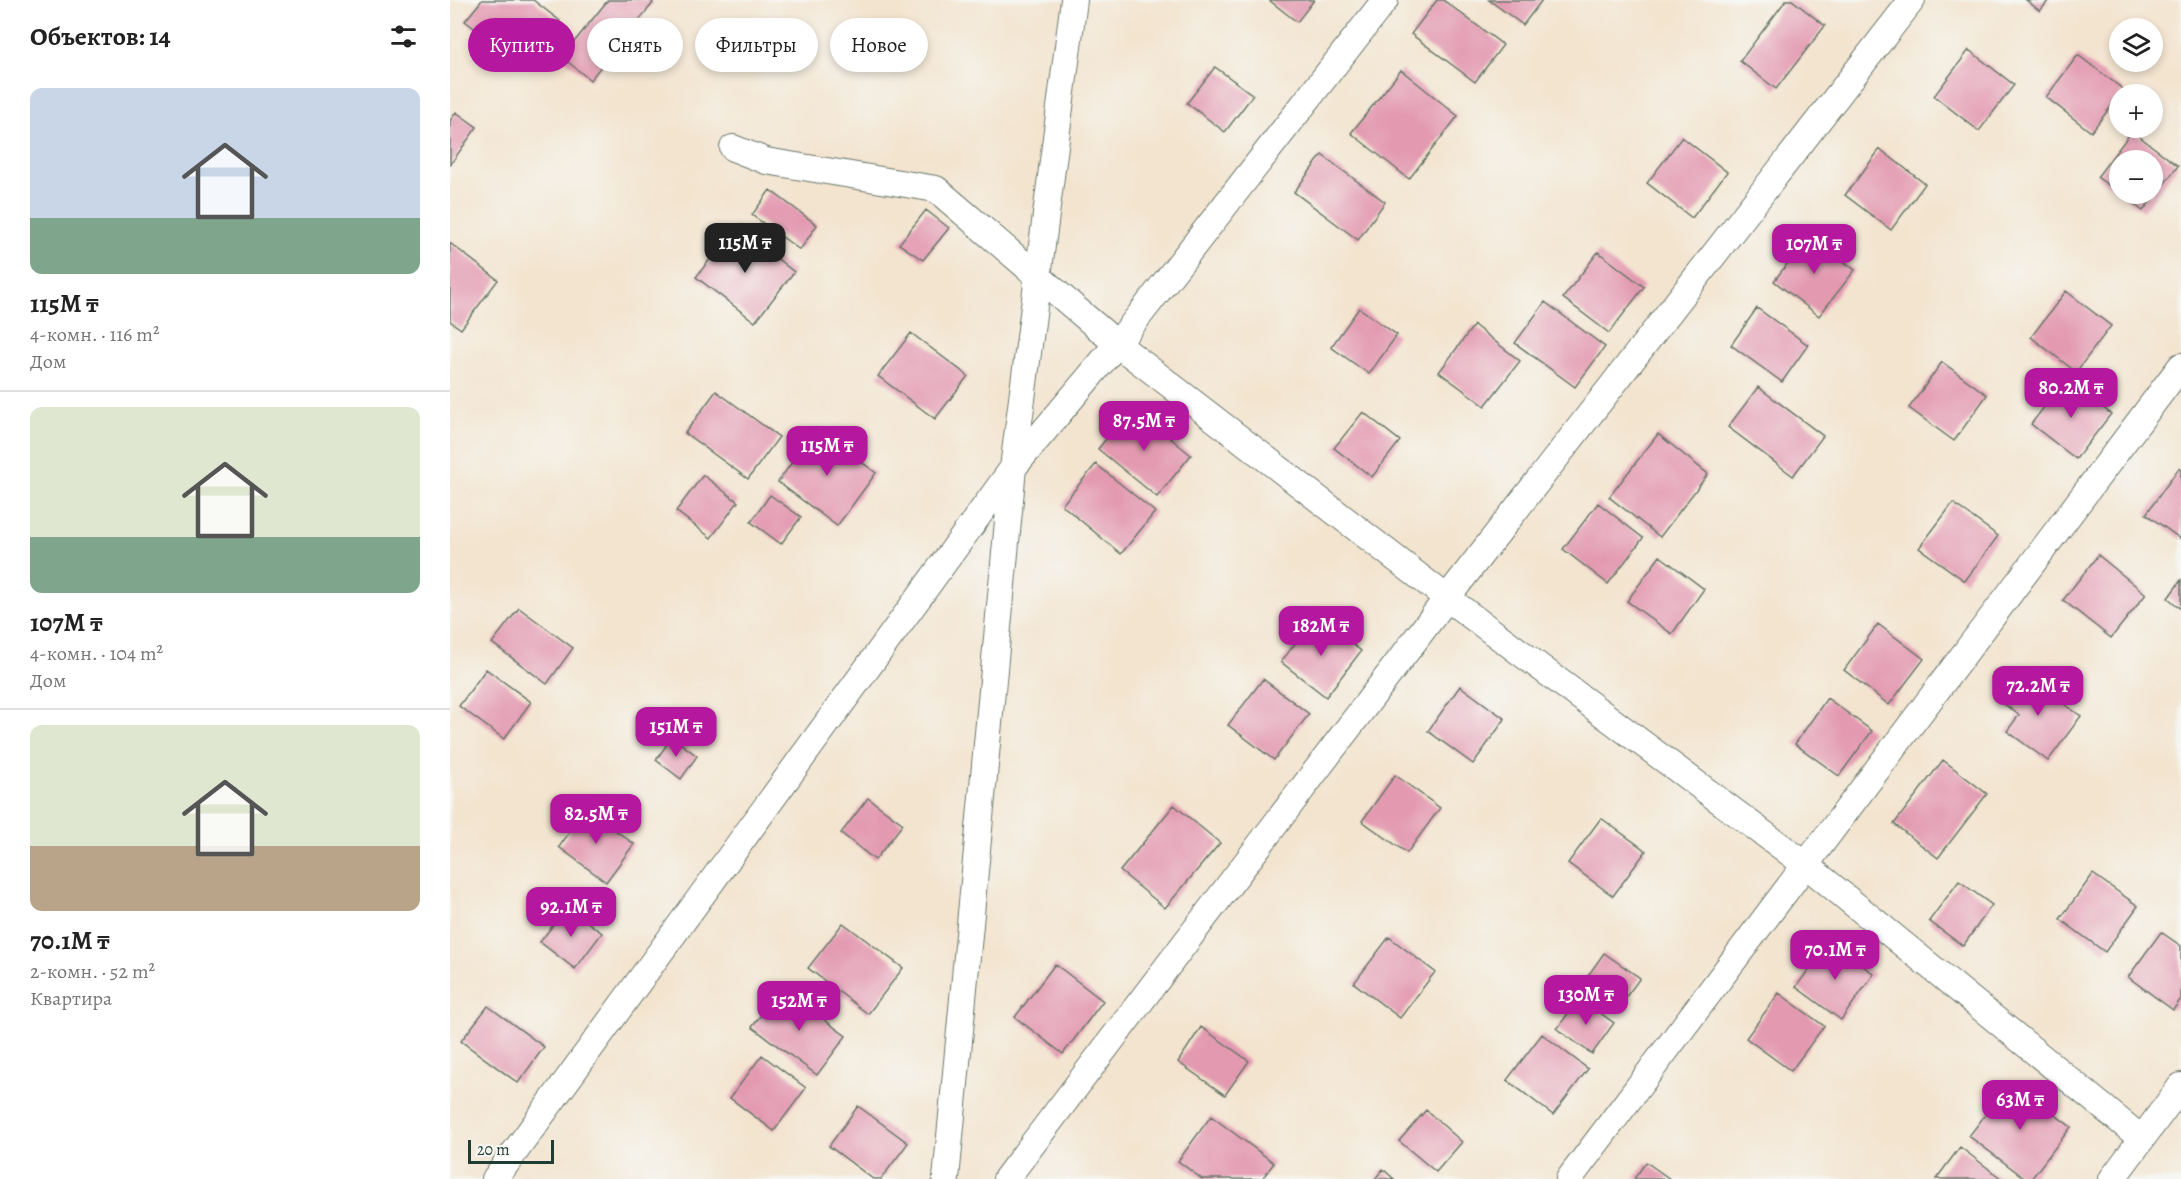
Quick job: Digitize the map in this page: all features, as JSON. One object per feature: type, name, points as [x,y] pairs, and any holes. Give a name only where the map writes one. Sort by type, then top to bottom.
[{"type":"street","points":[[946,1179],[1013,468],[1074,0]]},
{"type":"street","points":[[495,1179],[1013,468],[1117,344],[1385,0]]},
{"type":"street","points":[[1006,1179],[1447,598],[1912,0]]},
{"type":"street","points":[[734,148],[766,161],[936,189],[1117,344],[1447,598],[1806,865],[2142,1139]]},
{"type":"street","points":[[1569,1179],[2181,366]]},
{"type":"street","points":[[2112,1179],[2181,1086]]},
{"type":"building","points":[[482,0],[533,0],[556,18],[468,18],[468,23],[465,21]]},
{"type":"building","points":[[608,0],[650,0],[653,3],[641,18],[593,18]]},
{"type":"building","points":[[1269,0],[1314,0],[1297,22]]},
{"type":"building","points":[[1437,0],[1443,0],[1503,45],[1475,82],[1411,34]]},
{"type":"building","points":[[1489,0],[1542,0],[1523,25]]},
{"type":"building","points":[[1786,0],[1792,0],[1825,26],[1776,89],[1740,61]]},
{"type":"building","points":[[2026,0],[2049,0],[2040,11]]},
{"type":"building","points":[[587,26],[587,72],[597,72],[590,80],[575,68],[575,41]]},
{"type":"building","points":[[1969,50],[2014,85],[1979,131],[1934,96]]},
{"type":"building","points":[[2078,55],[2116,84],[2109,84],[2109,109],[2091,132],[2046,97]]},
{"type":"building","points":[[1215,67],[1253,95],[1225,132],[1187,103]]},
{"type":"building","points":[[1401,70],[1458,116],[1409,179],[1351,133]]},
{"type":"building","points":[[456,112],[477,127],[450,165],[450,121]]},
{"type":"building","points":[[1682,137],[1727,172],[1692,218],[1647,183]]},
{"type":"building","points":[[2127,138],[2141,138],[2157,150],[2118,150]]},
{"type":"building","points":[[1880,149],[1925,184],[1891,230],[1845,195]]},
{"type":"building","points":[[1322,155],[1385,202],[1358,240],[1294,192]]},
{"type":"building","points":[[2163,155],[2178,166],[2163,185]]},
{"type":"building","points":[[2109,161],[2109,185],[2097,177]]},
{"type":"building","points":[[770,190],[817,225],[800,250],[752,215]]},
{"type":"building","points":[[2134,204],[2148,204],[2143,211]]},
{"type":"building","points":[[926,210],[949,228],[923,260],[899,244]]},
{"type":"building","points":[[736,226],[794,272],[755,322],[696,277]]},
{"type":"building","points":[[1809,235],[1855,270],[1819,316],[1774,281]]},
{"type":"building","points":[[450,243],[498,280],[461,329],[450,321]]},
{"type":"building","points":[[1598,252],[1644,287],[1609,333],[1563,298]]},
{"type":"building","points":[[2066,291],[2111,326],[2076,372],[2031,337]]},
{"type":"building","points":[[1545,302],[1605,347],[1575,387],[1515,343]]},
{"type":"building","points":[[1359,308],[1397,335],[1369,374],[1331,347]]},
{"type":"building","points":[[1757,308],[1808,345],[1782,382],[1731,345]]},
{"type":"building","points":[[1474,325],[1520,361],[1485,406],[1439,372]]},
{"type":"building","points":[[911,333],[968,376],[935,419],[878,376]]},
{"type":"building","points":[[1942,362],[1987,395],[1954,441],[1909,408]]},
{"type":"building","points":[[2066,379],[2111,414],[2076,459],[2031,424]]},
{"type":"building","points":[[1758,387],[1823,436],[1793,476],[1728,427]]},
{"type":"building","points":[[716,391],[779,437],[748,479],[685,433]]},
{"type":"building","points":[[1132,407],[1191,455],[1157,497],[1098,449]]},
{"type":"building","points":[[1363,412],[1400,441],[1372,477],[1334,448]]},
{"type":"building","points":[[816,428],[876,473],[837,526],[778,482]]},
{"type":"building","points":[[1658,434],[1708,474],[1660,537],[1609,497]]},
{"type":"building","points":[[1096,464],[1155,512],[1121,554],[1062,505]]},
{"type":"building","points":[[2179,468],[2181,470],[2181,539],[2146,514]]},
{"type":"building","points":[[703,475],[738,502],[711,538],[676,511]]},
{"type":"building","points":[[770,495],[801,517],[781,544],[751,522]]},
{"type":"building","points":[[1598,503],[1643,538],[1608,584],[1563,549]]},
{"type":"building","points":[[1953,503],[1998,536],[1965,581],[1919,548]]},
{"type":"building","points":[[2098,555],[2146,594],[2111,638],[2063,600]]},
{"type":"building","points":[[1660,556],[1704,589],[1672,634],[1627,601]]},
{"type":"building","points":[[2181,580],[2181,609],[2168,598]]},
{"type":"building","points":[[519,608],[573,648],[547,684],[492,643]]},
{"type":"building","points":[[1316,616],[1361,651],[1326,697],[1281,662]]},
{"type":"building","points":[[1878,624],[1924,659],[1889,705],[1844,670]]},
{"type":"building","points":[[486,669],[531,702],[504,739],[459,706]]},
{"type":"building","points":[[2020,673],[2081,716],[2048,761],[2007,731],[2019,715],[2000,701]]},
{"type":"building","points":[[1263,679],[1309,714],[1274,760],[1228,725]]},
{"type":"building","points":[[1460,686],[1505,719],[1473,764],[1428,731]]},
{"type":"building","points":[[1827,698],[1872,731],[1839,776],[1795,744]]},
{"type":"building","points":[[672,737],[697,756],[681,779],[656,760]]},
{"type":"building","points":[[1943,760],[1987,794],[1938,858],[1894,824]]},
{"type":"building","points":[[1395,775],[1440,808],[1407,853],[1362,821]]},
{"type":"building","points":[[868,798],[903,824],[875,860],[841,833]]},
{"type":"building","points":[[1174,805],[1220,843],[1165,908],[1120,871]]},
{"type":"building","points":[[586,809],[634,844],[606,882],[559,847]]},
{"type":"building","points":[[1601,818],[1646,851],[1613,896],[1568,863]]},
{"type":"building","points":[[2093,874],[2138,906],[2105,952],[2060,919]]},
{"type":"building","points":[[1959,881],[1992,905],[1963,946],[1929,921]]},
{"type":"building","points":[[567,907],[602,933],[575,969],[540,942]]},
{"type":"building","points":[[843,923],[903,968],[868,1014],[808,968]]},
{"type":"building","points":[[2161,932],[2181,946],[2181,999],[2173,1010],[2128,977]]},
{"type":"building","points":[[1389,937],[1435,972],[1400,1018],[1354,983]]},
{"type":"building","points":[[1829,942],[1874,974],[1841,1020],[1796,987]]},
{"type":"building","points":[[1604,953],[1640,978],[1617,1009],[1582,984]]},
{"type":"building","points":[[1055,964],[1103,1001],[1063,1054],[1015,1017]]},
{"type":"building","points":[[781,988],[846,1036],[817,1075],[752,1027]]},
{"type":"building","points":[[1779,993],[1824,1026],[1791,1071],[1746,1038]]},
{"type":"building","points":[[1579,998],[1614,1023],[1592,1054],[1557,1029]]},
{"type":"building","points":[[488,1006],[544,1047],[518,1083],[461,1041]]},
{"type":"building","points":[[1201,1027],[1249,1061],[1225,1095],[1178,1062]]},
{"type":"building","points":[[1542,1034],[1588,1069],[1553,1115],[1507,1080]]},
{"type":"building","points":[[762,1055],[806,1088],[774,1131],[730,1098]]},
{"type":"building","points":[[2011,1081],[2071,1127],[2031,1179],[2026,1179],[1969,1136]]},
{"type":"building","points":[[858,1106],[908,1143],[881,1179],[873,1179],[829,1146]]},
{"type":"building","points":[[1426,1110],[1462,1142],[1436,1172],[1399,1141]]},
{"type":"building","points":[[1211,1116],[1274,1163],[1262,1179],[1202,1179],[1178,1161]]},
{"type":"building","points":[[1960,1147],[2002,1179],[1936,1179]]},
{"type":"building","points":[[1646,1162],[1670,1179],[1634,1179]]},
{"type":"building","points":[[1383,1169],[1394,1179],[1375,1179]]}]
